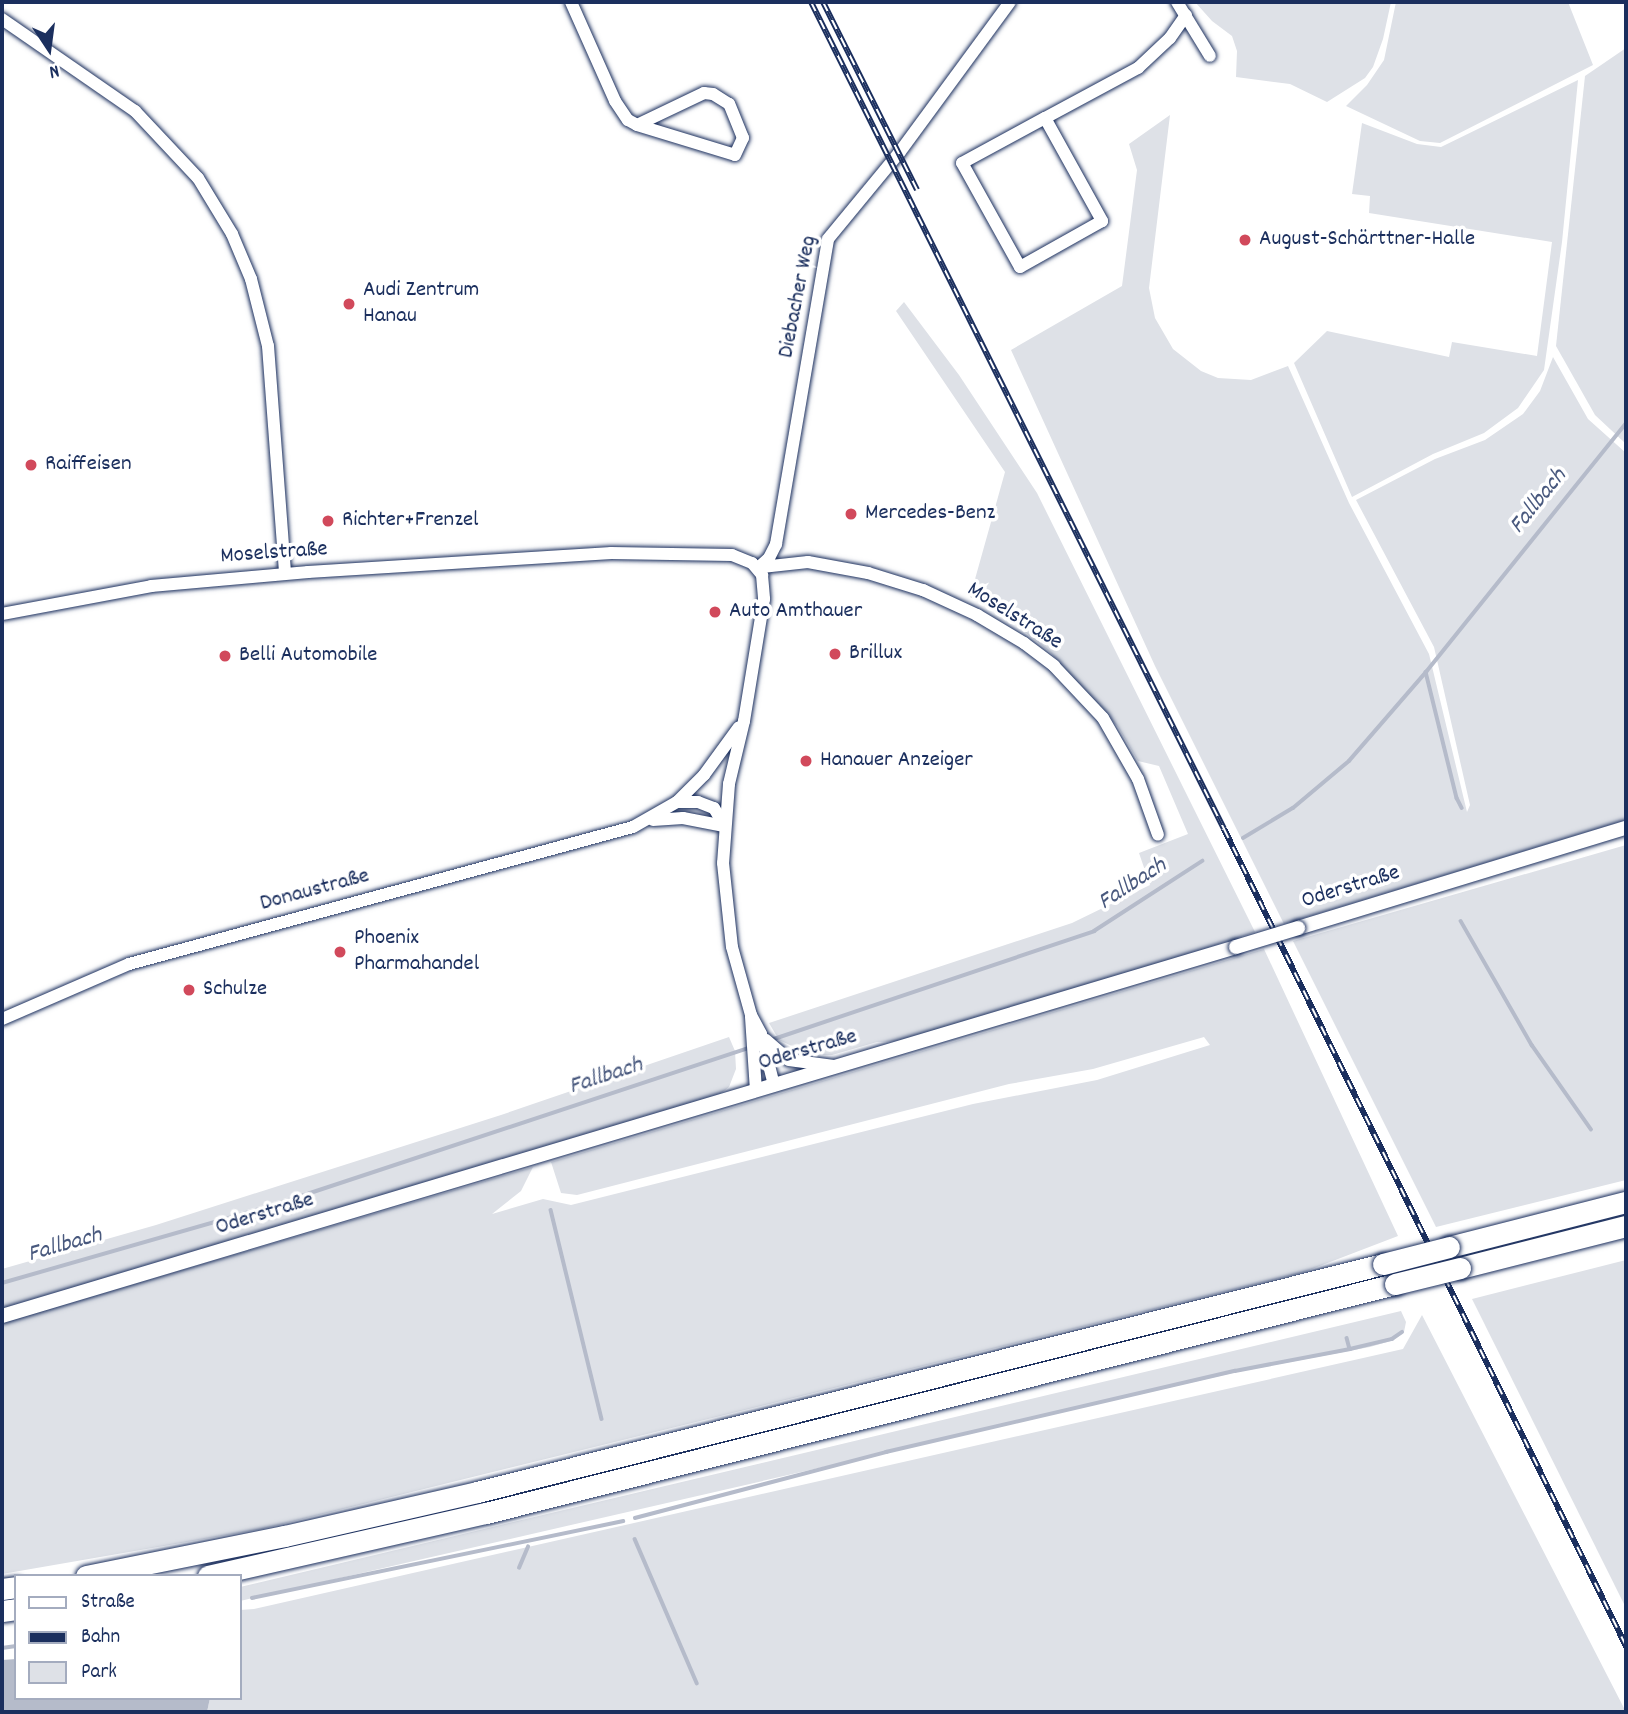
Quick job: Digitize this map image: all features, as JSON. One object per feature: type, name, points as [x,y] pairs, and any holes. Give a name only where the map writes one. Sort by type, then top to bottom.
[{"type":"highway","points":[[97,1574],[187,1557],[477,1492],[1626,1202]]},
{"type":"highway","points":[[217,1574],[486,1513],[1626,1226]]},
{"type":"street","points":[[571,2],[622,114],[636,124],[734,155],[743,138],[729,104],[713,93],[704,93],[636,124]]},
{"type":"street","name":"Diebacher Weg","points":[[758,568],[769,558],[776,544],[828,239],[899,153],[1010,2]]},
{"type":"street","points":[[1177,2],[1210,56]]},
{"type":"street","points":[[1045,118],[1102,220],[1020,267],[962,163],[1045,118],[1138,68],[1171,38],[1186,15]]},
{"type":"street","points":[[2,19],[135,111],[198,178],[232,234],[251,279],[268,346],[285,573]]},
{"type":"street","name":"Moselstraße","points":[[2,614],[151,586],[285,573],[650,552],[732,555],[758,568],[808,562],[868,573],[923,590],[977,615],[1024,643],[1054,666],[1103,718],[1138,779],[1158,835]]},
{"type":"street","points":[[756,1090],[752,1059],[756,1038],[728,927],[724,826],[729,784],[744,721],[764,599],[763,579],[758,568]]},
{"type":"street","name":"Donaustraße","points":[[2,1019],[130,964],[564,848],[646,821],[677,802],[704,775],[744,721]]},
{"type":"street","points":[[677,802],[698,802],[714,808],[724,826]]},
{"type":"street","name":"Donaustraße","points":[[646,821],[684,818],[724,826]]},
{"type":"street","name":"Oderstraße","points":[[2,1316],[1626,828]]},
{"type":"street","points":[[756,1038],[771,1052],[796,1062],[838,1066]]},
{"type":"street","points":[[771,1052],[774,1085]]},
{"type":"green space","points":[[1195,2],[1391,2],[1383,39],[1373,67],[1365,78],[1327,102],[1290,84],[1236,77],[1237,51],[1232,36],[1212,21]]},
{"type":"green space","points":[[1396,2],[1568,2],[1593,65],[1440,143],[1420,141],[1346,106],[1367,85],[1384,60]]},
{"type":"green space","points":[[1626,48],[1626,444],[1595,415],[1556,346],[1585,76]]},
{"type":"green space","points":[[1578,80],[1562,242],[1544,370],[1518,408],[1484,433],[1433,454],[1352,497],[1294,363],[1327,331],[1449,357],[1452,342],[1537,356],[1552,242],[1369,213],[1370,196],[1352,194],[1362,123],[1417,144],[1441,147]]},
{"type":"green space","points":[[1170,115],[1149,288],[1155,318],[1173,349],[1201,371],[1218,378],[1251,380],[1288,366],[1349,503],[1429,654],[1467,812],[1470,805],[1434,647],[1356,500],[1435,459],[1485,440],[1523,414],[1540,391],[1553,357],[1588,419],[1626,453],[1626,820],[1284,924],[1155,666],[1011,350],[1122,286],[1137,170],[1129,144]]},
{"type":"green space","points":[[904,302],[959,375],[1037,493],[1255,932],[1144,969],[904,1041],[877,1042],[832,1055],[811,1055],[779,1040],[769,1023],[1072,923],[1150,885],[1139,853],[1188,834],[1159,766],[1138,761],[1118,727],[1050,652],[1007,618],[970,597],[1005,472],[896,311]]},
{"type":"green space","points":[[1626,845],[1626,1180],[1436,1227],[1293,941]]},
{"type":"green space","points":[[1264,949],[1398,1236],[1304,1272],[262,1529],[2,1574],[2,1323],[533,1167],[521,1191],[492,1214],[543,1199],[571,1205],[973,1104],[1097,1080],[1210,1045],[1204,1037],[1093,1069],[1009,1084],[577,1195],[561,1193],[551,1162]]},
{"type":"green space","points":[[729,1037],[735,1051],[736,1069],[729,1087],[716,1097],[2,1310],[2,1269],[156,1225],[501,1115]]},
{"type":"green space","points":[[1626,1260],[1626,1608],[1472,1299]]},
{"type":"green space","points":[[1401,1311],[1406,1322],[1404,1332],[1394,1340],[1370,1347],[1237,1372],[242,1601],[242,1587]]},
{"type":"green space","points":[[1422,1315],[1626,1712],[207,1712],[210,1700],[242,1700],[242,1610],[1403,1349]]},
{"type":"water","points":[[14,1659],[14,1700],[210,1700],[207,1712],[2,1712],[2,1660]]},
{"type":"waterway","name":"Fallbach","points":[[1243,838],[1293,808],[1349,761],[1426,672],[1626,423]]},
{"type":"waterway","points":[[1426,672],[1457,798],[1462,808]]},
{"type":"waterway","name":"Fallbach","points":[[771,1040],[1094,931],[1202,861]]},
{"type":"waterway","points":[[1461,921],[1532,1045],[1591,1129]]},
{"type":"waterway","name":"Fallbach","points":[[2,1283],[277,1204],[751,1047]]},
{"type":"waterway","points":[[551,1210],[602,1419]]},
{"type":"waterway","points":[[1347,1338],[1350,1349],[1392,1339],[1402,1332]]},
{"type":"waterway","points":[[635,1518],[886,1452],[1235,1371],[1350,1349]]},
{"type":"waterway","points":[[252,1598],[623,1521]]},
{"type":"waterway","points":[[635,1539],[697,1683]]},
{"type":"waterway","points":[[519,1568],[528,1547]]},
{"type":"waterway","points":[[2,1648],[14,1646]]},
{"type":"railway","points":[[811,2],[1224,829],[1626,1646]]},
{"type":"railway","points":[[823,2],[917,190]]},
{"type":"place","name":"August-Schärttner-Halle","points":[[1245,240]]},
{"type":"place","name":"Audi Zentrum Hanau","points":[[349,304]]},
{"type":"place","name":"Raiffeisen","points":[[31,465]]},
{"type":"place","name":"Mercedes-Benz","points":[[851,514]]},
{"type":"place","name":"Richter+Frenzel","points":[[328,521]]},
{"type":"place","name":"Auto Amthauer","points":[[715,612]]},
{"type":"place","name":"Brillux","points":[[835,654]]},
{"type":"place","name":"Belli Automobile","points":[[225,656]]},
{"type":"place","name":"Hanauer Anzeiger","points":[[806,761]]},
{"type":"place","name":"Phoenix Pharmahandel","points":[[340,952]]},
{"type":"place","name":"Schulze","points":[[189,990]]}]
